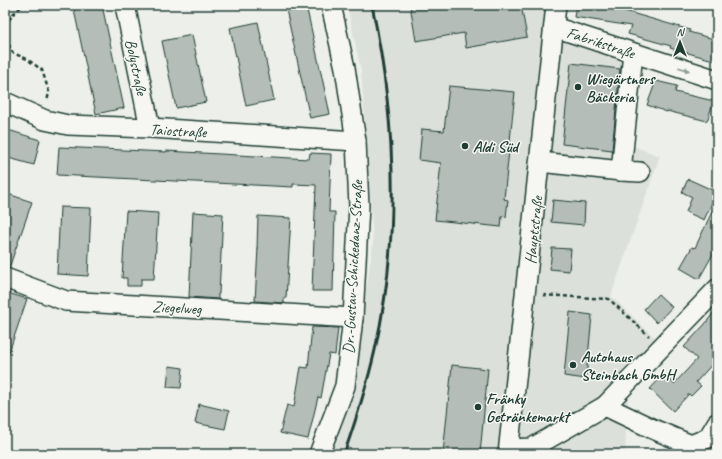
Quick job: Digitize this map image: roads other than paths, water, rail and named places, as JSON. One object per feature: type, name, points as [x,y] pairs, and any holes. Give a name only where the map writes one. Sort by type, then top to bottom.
[{"type":"street","name":"Bolystraße","points":[[125,5],[150,128]]},
{"type":"street","name":"Dr.-Gustav-Schickedanz-Straße","points":[[319,454],[345,386],[353,318],[359,206],[356,140],[345,68],[331,5]]},
{"type":"street","name":"Hauptstraße","points":[[509,452],[556,5]]},
{"type":"street","name":"Fabrikstraße","points":[[554,27],[717,80]]},
{"type":"street","points":[[540,162],[630,172],[633,52]]},
{"type":"street","name":"Taiostraße","points":[[5,102],[45,120],[68,125],[150,128],[356,140]]},
{"type":"street","name":"Ziegelweg","points":[[5,278],[66,301],[353,318]]},
{"type":"street","points":[[509,452],[532,448],[605,406],[717,289]]},
{"type":"street","points":[[605,406],[653,429],[688,449],[708,438],[717,423]]},
{"type":"railway","points":[[344,454],[361,402],[375,350],[389,264],[392,221],[390,134],[386,91],[372,5]]},
{"type":"place","name":"Wiegärtners Bäckeria","points":[[578,87]]},
{"type":"place","name":"Aldi Süd","points":[[465,146]]},
{"type":"place","name":"Autohaus Steinbach GmbH","points":[[573,365]]},
{"type":"place","name":"Fränky Getränkemarkt","points":[[478,407]]}]
